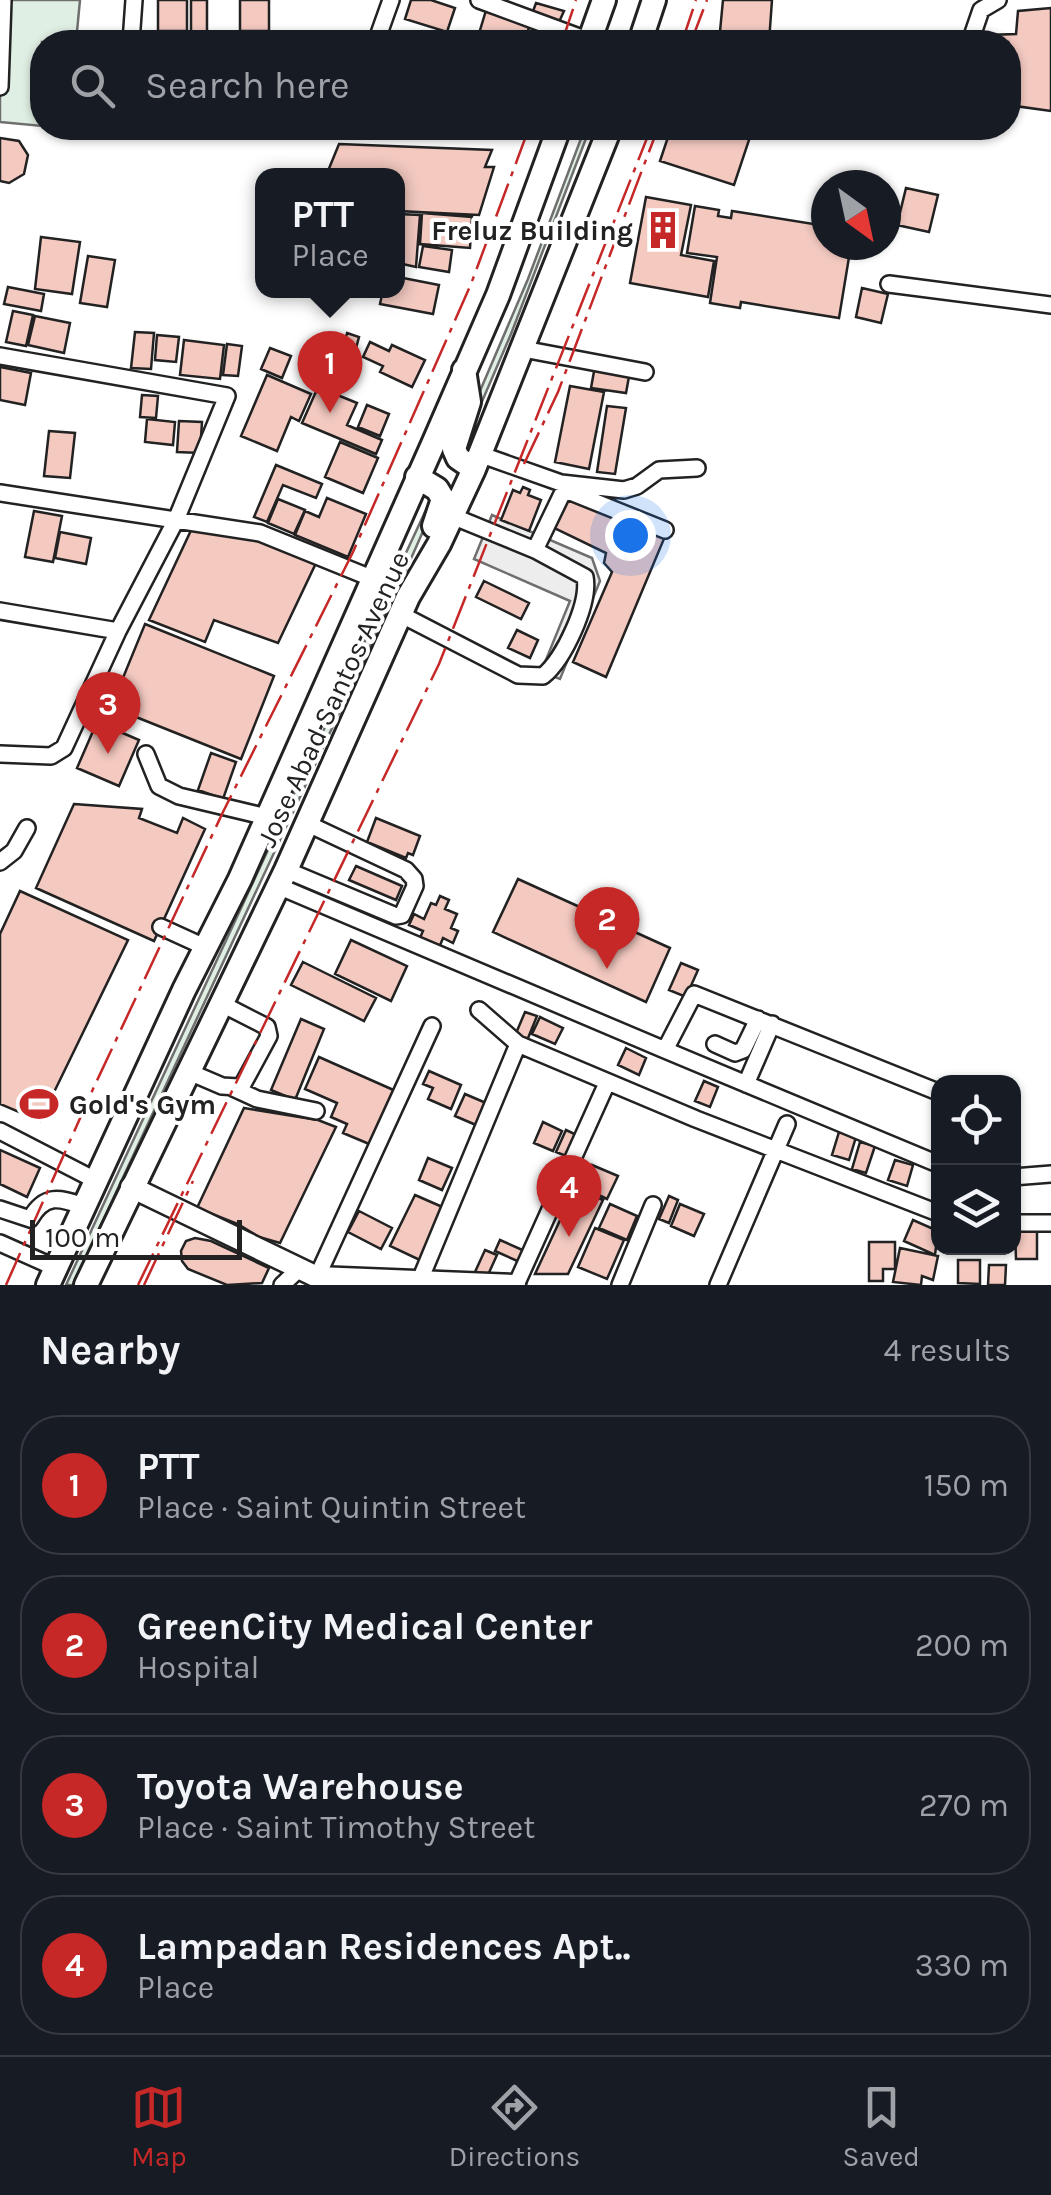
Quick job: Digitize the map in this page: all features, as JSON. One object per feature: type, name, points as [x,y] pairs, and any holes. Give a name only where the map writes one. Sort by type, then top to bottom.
[{"type":"highway","points":[[593,30],[604,0]]},
{"type":"highway","points":[[644,30],[654,0]]},
{"type":"highway","name":"Jose Abad Santos Avenue","points":[[52,1276],[267,817],[498,295],[549,140]]},
{"type":"highway","name":"Jose Abad Santos Avenue","points":[[86,1285],[282,878],[400,614],[439,544],[477,462],[605,140]]},
{"type":"highway","points":[[464,370],[469,402],[454,448],[458,458],[477,462]]},
{"type":"highway","points":[[418,477],[443,499],[430,535],[439,544]]},
{"type":"main road","points":[[131,1187],[307,1273],[516,1285]]},
{"type":"street","points":[[0,87],[3,0]]},
{"type":"street","points":[[132,30],[134,0]]},
{"type":"street","points":[[381,30],[392,0]]},
{"type":"street","points":[[479,0],[558,30]]},
{"type":"street","points":[[974,30],[981,10],[998,0]]},
{"type":"street","points":[[889,284],[1051,305]]},
{"type":"street","points":[[524,348],[645,372]]},
{"type":"street","points":[[0,356],[227,396],[176,520],[118,631],[64,748],[51,756],[0,754]]},
{"type":"street","points":[[477,462],[560,483],[624,490],[659,470],[696,468]]},
{"type":"street","points":[[535,550],[562,494],[568,492],[664,530]]},
{"type":"street","points":[[0,493],[260,533],[371,578]]},
{"type":"street","points":[[400,614],[518,675],[543,676],[564,649],[587,581],[582,574],[452,516]]},
{"type":"street","points":[[0,610],[118,631]]},
{"type":"street","points":[[146,754],[159,786],[179,796],[267,817]]},
{"type":"street","points":[[306,823],[406,870],[415,886],[412,896],[402,915],[385,921]]},
{"type":"street","points":[[0,862],[14,851],[27,828]]},
{"type":"street","points":[[282,878],[665,1050],[931,1161]]},
{"type":"street","points":[[161,927],[207,948]]},
{"type":"street","points":[[665,1050],[694,994],[931,1089]]},
{"type":"street","points":[[220,1003],[270,1031],[243,1084],[233,1088]]},
{"type":"street","points":[[479,1010],[518,1044],[931,1210]]},
{"type":"street","points":[[715,1044],[735,1053],[743,1050],[765,1022]]},
{"type":"street","points":[[746,1084],[765,1022]]},
{"type":"street","points":[[282,1285],[307,1273],[432,1026]]},
{"type":"street","points":[[420,1280],[518,1044]]},
{"type":"street","points":[[187,1071],[257,1099],[316,1112]]},
{"type":"street","points":[[516,1285],[607,1082]]},
{"type":"street","points":[[718,1285],[787,1124]]},
{"type":"street","points":[[0,1132],[95,1180]]},
{"type":"street","points":[[1021,1176],[1051,1174]]},
{"type":"street","points":[[16,1251],[30,1219],[44,1200],[56,1198],[84,1206]]},
{"type":"street","points":[[620,1285],[653,1205]]},
{"type":"street","points":[[0,1209],[30,1219]]},
{"type":"street","points":[[1021,1223],[1051,1223]]},
{"type":"street","points":[[0,1243],[52,1276]]},
{"type":"green space","points":[[0,0],[80,0],[77,30],[30,30],[30,125],[0,122]]},
{"type":"green space","points":[[580,140],[585,140],[511,334],[462,448],[477,398],[528,279]]},
{"type":"green space","points":[[431,499],[436,502],[413,554],[73,1285],[66,1285]]},
{"type":"shaded area","points":[[492,515],[592,558],[600,581],[560,679],[541,672],[570,601],[474,559]]},
{"type":"building","points":[[158,0],[187,0],[187,30],[158,30]]},
{"type":"building","points":[[191,0],[207,0],[207,30],[191,30]]},
{"type":"building","points":[[240,0],[269,0],[269,30],[240,30]]},
{"type":"building","points":[[411,0],[431,0],[455,8],[448,30],[405,19]]},
{"type":"building","points":[[723,0],[772,0],[770,30],[720,30]]},
{"type":"building","points":[[536,3],[564,11],[559,22],[532,14]]},
{"type":"building","points":[[487,7],[531,22],[528,30],[480,30]]},
{"type":"building","points":[[1051,8],[1051,111],[1021,107],[1018,11]]},
{"type":"building","points":[[0,138],[19,141],[28,155],[24,174],[9,183],[0,181]]},
{"type":"building","points":[[667,140],[749,140],[734,185],[660,161]]},
{"type":"building","points":[[339,144],[492,150],[485,167],[494,167],[479,215],[405,211],[405,168],[329,168]]},
{"type":"building","points":[[906,188],[938,195],[929,232],[901,226]]},
{"type":"building","name":"Freluz Building","points":[[646,197],[691,205],[681,255],[714,261],[708,297],[630,283]]},
{"type":"building","points":[[695,206],[719,210],[718,216],[731,218],[732,211],[811,224],[811,260],[849,260],[839,318],[741,302],[740,308],[710,303],[717,257],[687,253]]},
{"type":"building","points":[[422,213],[472,217],[470,248],[420,244]]},
{"type":"building","points":[[405,214],[420,215],[416,267],[405,265]]},
{"type":"building","points":[[41,237],[80,242],[72,294],[35,289]]},
{"type":"building","points":[[423,246],[452,250],[449,272],[419,267]]},
{"type":"building","points":[[88,256],[115,260],[107,307],[80,303]]},
{"type":"building","points":[[405,278],[439,285],[433,314],[380,304],[381,298],[405,298]]},
{"type":"building","points":[[8,287],[44,294],[41,311],[4,304]]},
{"type":"building","points":[[862,288],[888,294],[881,323],[856,317]]},
{"type":"building","points":[[13,311],[33,315],[26,346],[6,342]]},
{"type":"building","points":[[35,316],[70,323],[64,353],[28,345]]},
{"type":"building","points":[[135,332],[154,333],[151,369],[131,368]]},
{"type":"building","points":[[347,333],[359,337],[353,359],[341,356]]},
{"type":"building","points":[[157,335],[179,337],[176,362],[155,360]]},
{"type":"building","points":[[184,340],[224,345],[220,379],[180,375]]},
{"type":"building","points":[[370,342],[389,351],[392,345],[425,360],[412,387],[380,372],[383,366],[363,357]]},
{"type":"building","points":[[227,344],[242,346],[238,376],[223,375]]},
{"type":"building","points":[[270,348],[291,356],[282,378],[261,369]]},
{"type":"building","points":[[595,366],[630,371],[626,393],[591,388]]},
{"type":"building","points":[[0,367],[31,373],[25,405],[0,400]]},
{"type":"building","points":[[267,375],[311,394],[299,421],[291,417],[277,451],[241,436]]},
{"type":"building","points":[[570,386],[604,392],[589,469],[555,462]]},
{"type":"building","points":[[318,387],[357,403],[347,425],[382,440],[376,454],[302,423]]},
{"type":"building","points":[[142,395],[158,396],[156,418],[140,417]]},
{"type":"building","points":[[367,405],[389,414],[380,436],[358,427]]},
{"type":"building","points":[[607,406],[626,408],[615,474],[597,472]]},
{"type":"building","points":[[147,419],[175,422],[173,445],[145,442]]},
{"type":"building","points":[[179,421],[202,422],[200,453],[177,452]]},
{"type":"building","points":[[49,431],[75,433],[70,478],[44,476]]},
{"type":"building","points":[[340,442],[378,458],[363,493],[325,477]]},
{"type":"building","points":[[276,465],[322,484],[316,498],[283,485],[267,522],[254,517]]},
{"type":"building","points":[[523,487],[530,490],[528,495],[541,500],[529,531],[501,520],[513,490],[520,493]]},
{"type":"building","points":[[569,492],[666,534],[606,677],[573,662],[612,572],[604,563],[606,553],[554,528]]},
{"type":"building","points":[[327,498],[366,514],[348,557],[295,535],[305,511],[319,517]]},
{"type":"building","points":[[278,499],[305,510],[294,534],[268,523]]},
{"type":"building","points":[[34,511],[62,516],[53,562],[25,557]]},
{"type":"building","points":[[194,524],[257,536],[316,563],[278,643],[214,620],[205,642],[149,620]]},
{"type":"building","points":[[60,532],[91,538],[86,564],[55,558]]},
{"type":"building","points":[[484,581],[529,603],[521,619],[476,597]]},
{"type":"building","points":[[145,624],[274,676],[241,759],[111,707]]},
{"type":"building","points":[[517,630],[538,640],[530,658],[508,648]]},
{"type":"building","points":[[97,722],[139,740],[119,786],[77,768]]},
{"type":"building","points":[[211,753],[236,762],[223,799],[198,790]]},
{"type":"building","points":[[74,804],[142,809],[139,818],[177,833],[183,818],[205,829],[154,941],[36,888]]},
{"type":"building","points":[[376,818],[420,836],[413,855],[408,853],[406,858],[367,842]]},
{"type":"building","points":[[356,866],[402,886],[396,900],[349,880]]},
{"type":"building","points":[[518,879],[670,948],[646,1002],[493,932]]},
{"type":"building","points":[[20,891],[128,940],[40,1121],[0,1104],[0,934]]},
{"type":"building","points":[[440,896],[449,900],[445,909],[457,914],[451,928],[458,931],[453,943],[443,938],[439,948],[419,940],[423,931],[409,925],[414,914],[424,919],[431,903],[436,905]]},
{"type":"building","points":[[351,940],[407,966],[391,1001],[335,974]]},
{"type":"building","points":[[303,962],[376,998],[364,1021],[291,985]]},
{"type":"building","points":[[681,963],[698,970],[686,997],[669,990]]},
{"type":"building","points":[[525,1012],[537,1016],[526,1043],[514,1038]]},
{"type":"building","points":[[540,1017],[563,1028],[555,1044],[532,1034]]},
{"type":"building","points":[[301,1019],[324,1029],[295,1100],[271,1090]]},
{"type":"building","points":[[626,1048],[646,1058],[639,1075],[618,1065]]},
{"type":"building","points":[[319,1057],[398,1092],[374,1146],[343,1133],[347,1124],[331,1117],[337,1103],[305,1089]]},
{"type":"building","points":[[429,1071],[461,1085],[451,1109],[428,1099],[433,1088],[423,1084]]},
{"type":"building","points":[[704,1081],[718,1087],[710,1107],[695,1101]]},
{"type":"building","points":[[465,1094],[486,1103],[476,1125],[455,1116]]},
{"type":"building","points":[[244,1108],[318,1120],[336,1127],[280,1243],[197,1208]]},
{"type":"building","points":[[543,1122],[562,1131],[553,1151],[534,1143]]},
{"type":"building","points":[[566,1130],[581,1137],[571,1158],[556,1152]]},
{"type":"building","points":[[839,1132],[856,1137],[849,1160],[832,1155]]},
{"type":"building","points":[[860,1142],[875,1146],[866,1173],[852,1169]]},
{"type":"building","points":[[0,1150],[40,1168],[27,1197],[0,1184]]},
{"type":"building","points":[[428,1158],[452,1168],[442,1190],[419,1180]]},
{"type":"building","points":[[895,1160],[913,1165],[907,1186],[888,1180]]},
{"type":"building","points":[[592,1165],[618,1176],[607,1199],[582,1187]]},
{"type":"building","points":[[575,1188],[603,1200],[568,1274],[535,1274]]},
{"type":"building","points":[[415,1195],[447,1209],[422,1261],[390,1246]]},
{"type":"building","points":[[669,1196],[678,1200],[669,1223],[659,1219]]},
{"type":"building","points":[[610,1204],[637,1216],[627,1240],[599,1228]]},
{"type":"building","points":[[680,1204],[704,1214],[694,1236],[671,1226]]},
{"type":"building","points":[[359,1211],[392,1228],[381,1249],[348,1232]]},
{"type":"building","points":[[913,1220],[931,1228],[931,1253],[904,1241]]},
{"type":"building","points":[[595,1228],[624,1240],[607,1279],[578,1267]]},
{"type":"building","points":[[1021,1230],[1037,1230],[1037,1259],[1016,1259],[1016,1255],[1021,1255]]},
{"type":"building","points":[[500,1240],[527,1252],[522,1263],[495,1251]]},
{"type":"building","points":[[186,1241],[211,1241],[269,1268],[262,1283],[227,1285],[188,1269],[181,1251]]},
{"type":"building","points":[[869,1242],[895,1242],[895,1269],[883,1269],[883,1281],[869,1281]]},
{"type":"building","points":[[900,1248],[938,1256],[933,1280],[922,1276],[921,1285],[893,1282]]},
{"type":"building","points":[[485,1250],[497,1255],[487,1277],[475,1272]]},
{"type":"building","points":[[958,1260],[980,1260],[980,1284],[958,1283]]},
{"type":"building","points":[[989,1265],[1006,1265],[1005,1285],[988,1285]]},
{"type":"power","points":[[566,30],[576,0]]},
{"type":"power","points":[[686,30],[696,0]]},
{"type":"power","points":[[696,30],[707,0]]},
{"type":"power","points":[[6,1285],[223,812],[353,552],[471,284],[525,140]]},
{"type":"power","points":[[138,1285],[439,664],[646,140]]},
{"type":"power","points":[[524,464],[558,392],[653,140]]},
{"type":"power","points":[[144,1285],[193,1181]]},
{"type":"place","name":"Freluz Building","points":[[663,230]]},
{"type":"place","name":"PTT","points":[[330,413]]},
{"type":"place","name":"Toyota Warehouse","points":[[108,754]]},
{"type":"place","name":"GreenCity Medical Center","points":[[607,969]]},
{"type":"place","name":"Gold's Gym","points":[[39,1104]]},
{"type":"place","name":"Lampadan Residences Apt..","points":[[569,1237]]}]
